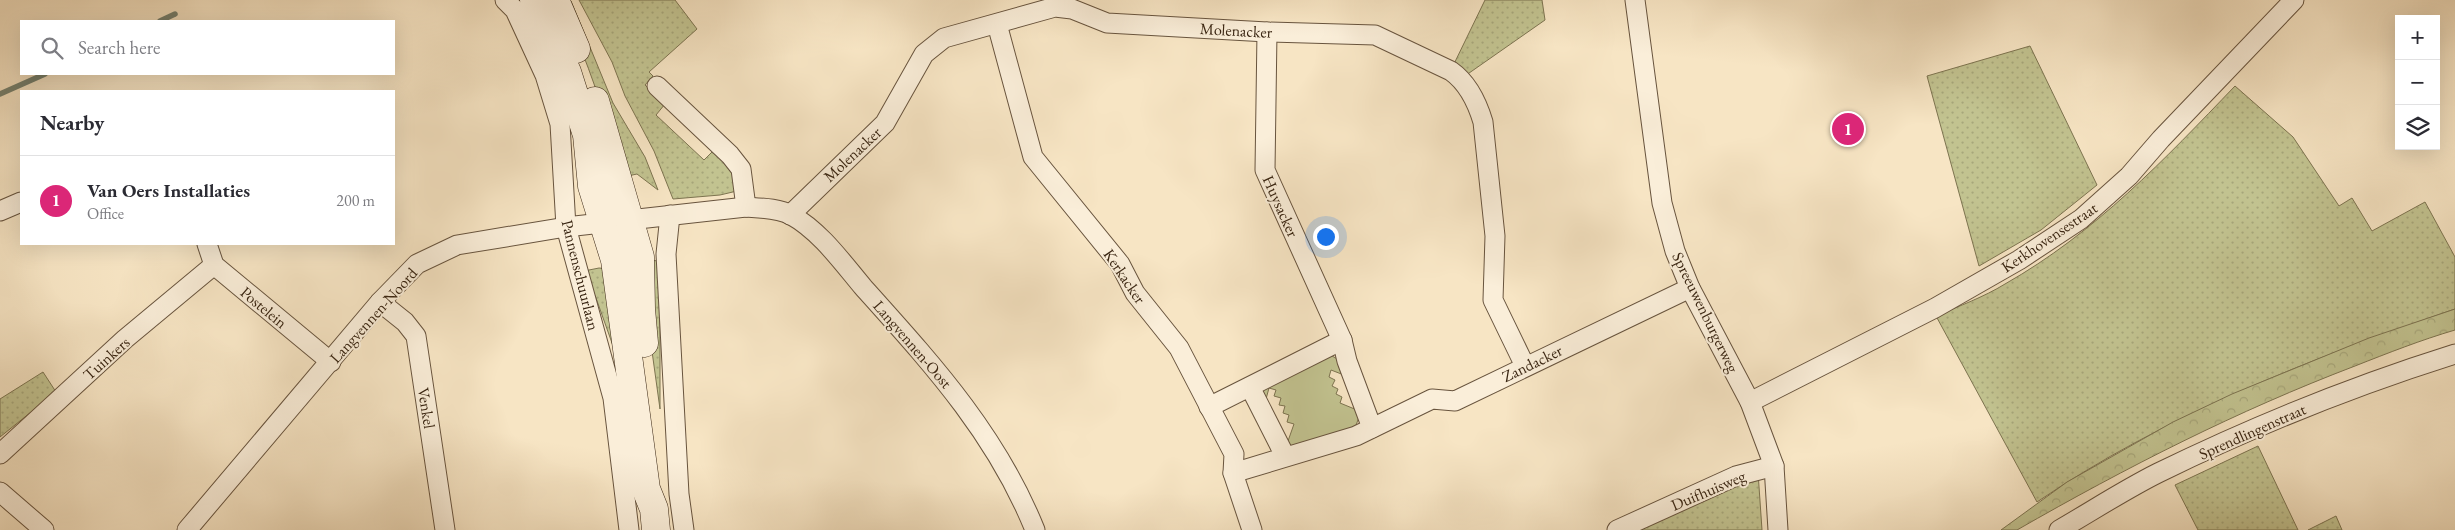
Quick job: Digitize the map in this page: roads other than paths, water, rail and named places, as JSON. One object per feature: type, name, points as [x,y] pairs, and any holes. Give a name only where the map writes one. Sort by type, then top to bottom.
[{"type":"main road","name":"Pannenschuurlaan","points":[[534,0],[567,72],[586,135],[589,171],[616,221]]},
{"type":"main road","name":"Pannenschuurlaan","points":[[555,0],[584,67],[604,128],[616,221],[615,260],[646,489],[655,520]]},
{"type":"street","name":"Pannenschuurlaan","points":[[505,0],[515,10],[545,75],[560,124],[566,227],[613,398],[629,530]]},
{"type":"street","name":"Spreeuwenburgerweg","points":[[1635,0],[1662,203],[1675,251],[1690,288],[1750,402],[1774,466],[1778,530]]},
{"type":"street","name":"Kerkhovensestraat","points":[[1750,402],[1935,308],[2019,260],[2081,219],[2129,176],[2161,138],[2294,0]]},
{"type":"street","name":"Molenacker","points":[[790,214],[885,123],[924,54],[944,38],[1055,7],[1072,9],[1107,23],[1267,32],[1375,35],[1440,64],[1457,75],[1478,105],[1483,122],[1495,236],[1493,300],[1525,366]]},
{"type":"street","name":"Kerkacker","points":[[997,24],[1033,157],[1120,264],[1135,293],[1179,348],[1234,454],[1233,473],[1252,530]]},
{"type":"street","name":"Huysacker","points":[[1267,32],[1265,170],[1342,340]]},
{"type":"street","points":[[656,86],[730,155],[741,169],[746,207]]},
{"type":"street","points":[[0,211],[20,202]]},
{"type":"street","name":"Langvennen-Oost","points":[[616,221],[746,207],[765,208],[790,214],[818,236],[944,377],[983,431],[1028,512],[1035,530]]},
{"type":"street","points":[[670,215],[666,254],[680,494],[684,530]]},
{"type":"street","name":"Langvennen-Noord","points":[[187,530],[380,302],[417,264],[457,245],[566,227],[616,221]]},
{"type":"street","points":[[207,245],[214,265]]},
{"type":"street","name":"Postelein","points":[[214,265],[331,362]]},
{"type":"street","name":"Tuinkers","points":[[0,454],[125,339],[214,265]]},
{"type":"street","name":"Zandacker","points":[[1233,473],[1356,436],[1432,399],[1455,401],[1690,288]]},
{"type":"street","name":"Venkel","points":[[380,302],[405,322],[416,336],[445,530]]},
{"type":"street","points":[[1209,407],[1342,340],[1347,361],[1372,428]]},
{"type":"street","name":"Sprendlingenstraat","points":[[2059,530],[2156,474],[2252,429],[2371,381],[2455,354]]},
{"type":"street","points":[[1250,387],[1285,456]]},
{"type":"street","name":"Duifhuisweg","points":[[1617,530],[1736,476],[1774,466]]},
{"type":"street","points":[[0,492],[44,530]]},
{"type":"waterway","points":[[162,20],[175,14]]},
{"type":"waterway","points":[[0,94],[43,75]]},
{"type":"place","name":"Van Oers Installaties","points":[[1848,129]]}]
